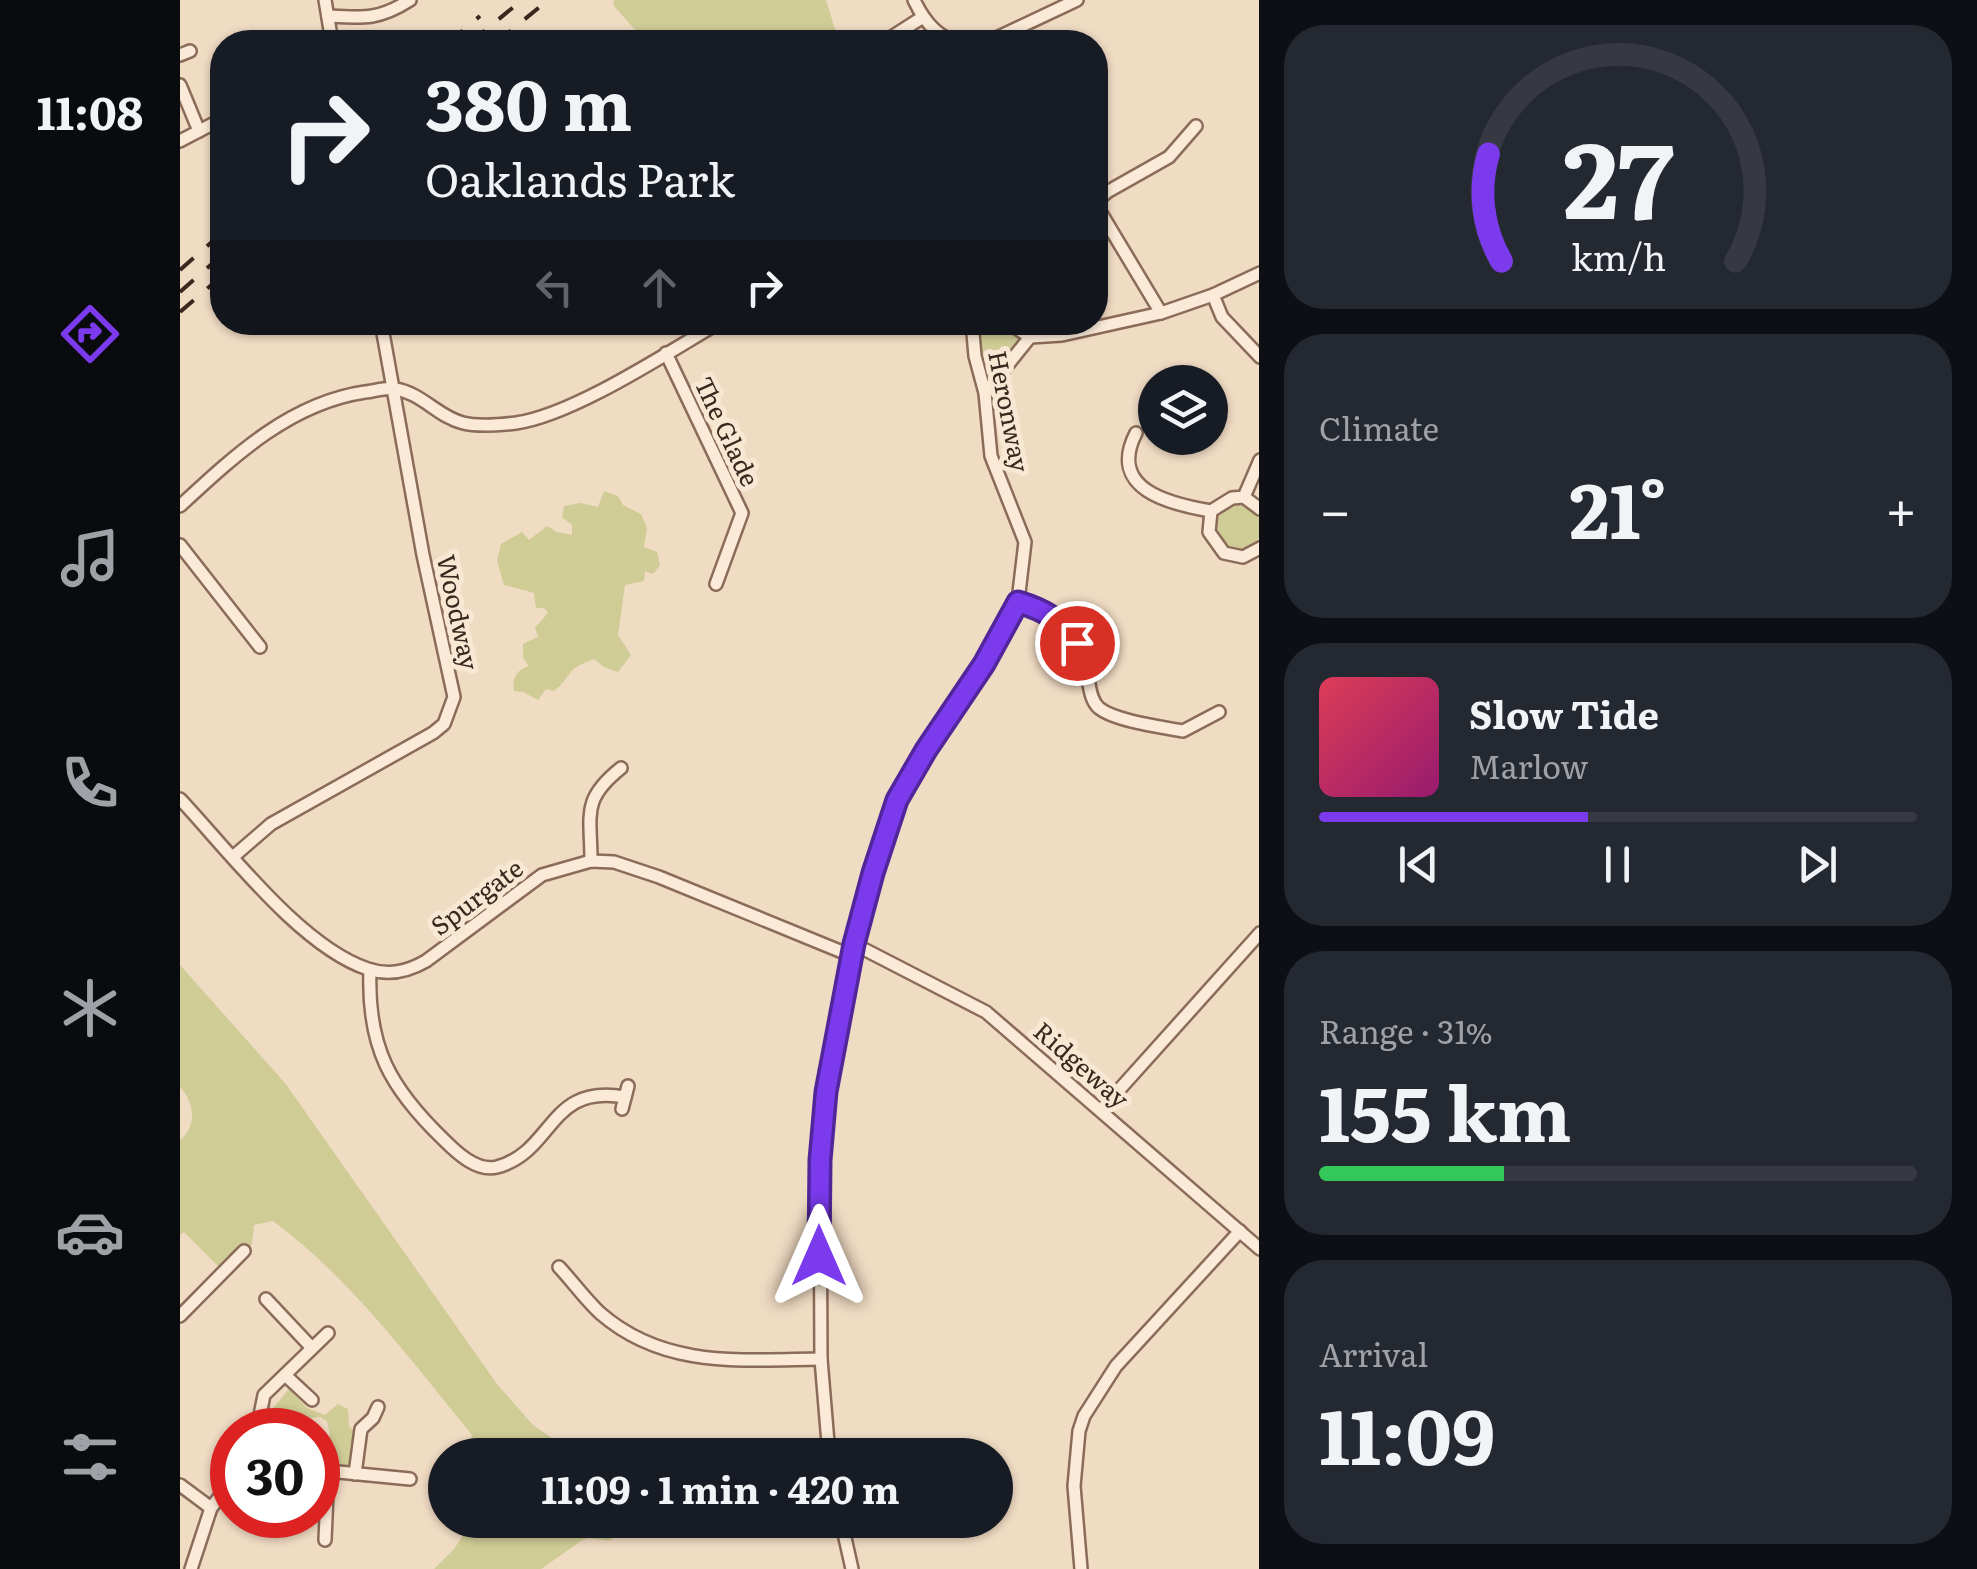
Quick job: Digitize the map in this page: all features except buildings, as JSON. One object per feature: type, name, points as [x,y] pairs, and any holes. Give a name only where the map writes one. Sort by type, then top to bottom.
[{"type":"street","points":[[325,0],[330,30]]},
{"type":"street","points":[[328,16],[371,18],[410,0]]},
{"type":"street","points":[[914,0],[922,18],[936,30]]},
{"type":"street","points":[[1013,30],[1077,0]]},
{"type":"street","points":[[903,30],[922,18]]},
{"type":"street","points":[[180,85],[199,131]]},
{"type":"street","points":[[180,141],[210,125]]},
{"type":"street","points":[[1108,191],[1169,157],[1196,126]]},
{"type":"street","points":[[1108,225],[1160,313]]},
{"type":"street","points":[[1108,325],[1160,313],[1259,273]]},
{"type":"street","points":[[1213,295],[1222,316],[1259,355]]},
{"type":"street","name":"Woodway","points":[[234,856],[272,824],[433,733],[444,724],[450,711],[454,697],[423,556],[383,335]]},
{"type":"street","points":[[180,506],[254,442],[309,408],[351,394],[393,388],[430,402],[460,423],[518,423],[553,414],[698,335]]},
{"type":"street","name":"Heronway","points":[[828,1438],[821,1360],[820,1160],[826,1092],[853,949],[897,800],[984,664],[1018,602],[1025,542],[995,473],[973,335]]},
{"type":"street","points":[[1027,335],[1062,335]]},
{"type":"street","points":[[985,392],[1030,337]]},
{"type":"street","name":"The Glade","points":[[666,354],[742,513],[716,584]]},
{"type":"street","points":[[1136,433],[1128,463],[1139,484],[1174,504],[1211,511],[1232,498],[1244,497],[1259,508]]},
{"type":"street","points":[[1244,497],[1259,462]]},
{"type":"street","points":[[1211,511],[1209,532],[1224,553],[1242,556],[1259,548]]},
{"type":"street","points":[[180,545],[260,647]]},
{"type":"street","points":[[1018,602],[1051,615],[1067,627],[1083,658],[1094,702],[1106,712],[1183,731],[1219,712]]},
{"type":"street","points":[[591,861],[590,806],[597,787],[620,768]]},
{"type":"street","points":[[180,799],[306,930],[353,963],[370,970],[370,1018],[389,1076],[421,1118],[473,1163],[490,1169],[512,1162],[573,1103],[587,1095],[625,1097]]},
{"type":"street","name":"Spurgate","points":[[370,970],[410,970],[542,875],[591,861],[614,862],[660,877],[853,949]]},
{"type":"street","points":[[1101,1110],[1259,934]]},
{"type":"street","name":"Ridgeway","points":[[853,949],[986,1012],[1259,1248]]},
{"type":"street","points":[[1081,1569],[1074,1486],[1084,1416],[1116,1366],[1240,1230]]},
{"type":"street","points":[[180,1316],[244,1251]]},
{"type":"street","points":[[559,1267],[600,1313],[635,1336],[677,1355],[821,1360]]},
{"type":"street","points":[[266,1298],[312,1348]]},
{"type":"street","points":[[261,1408],[264,1395],[328,1334]]},
{"type":"street","points":[[284,1374],[312,1400]]},
{"type":"street","points":[[355,1474],[361,1429],[378,1407]]},
{"type":"street","points":[[340,1473],[410,1479]]},
{"type":"street","points":[[180,1485],[210,1507]]},
{"type":"street","points":[[191,1569],[210,1511]]},
{"type":"street","points":[[845,1538],[852,1569]]},
{"type":"shaded area","points":[[614,0],[826,0],[835,30],[635,30],[613,5]]},
{"type":"shaded area","points":[[1016,335],[1023,339],[990,381],[984,368],[981,337]]},
{"type":"shaded area","points":[[604,491],[618,496],[623,505],[641,514],[647,528],[644,547],[657,552],[660,565],[653,574],[645,571],[644,581],[625,585],[618,635],[631,655],[618,672],[594,659],[584,663],[554,691],[546,689],[538,700],[514,691],[516,675],[529,666],[523,658],[523,644],[538,637],[535,628],[548,613],[544,608],[536,608],[534,593],[504,585],[497,561],[501,544],[522,532],[529,540],[547,526],[572,535],[572,525],[562,517],[564,506],[581,503],[598,507]]},
{"type":"shaded area","points":[[1238,505],[1254,512],[1259,519],[1259,537],[1254,544],[1238,551],[1222,544],[1215,528],[1222,512]]},
{"type":"shaded area","points":[[180,965],[285,1083],[497,1384],[533,1425],[552,1438],[471,1438],[403,1349],[354,1295],[273,1221],[254,1225],[252,1244],[224,1272],[184,1232],[180,1235],[180,1140],[189,1128],[192,1114],[180,1087]]},
{"type":"shaded area","points":[[289,1389],[307,1408],[273,1408]]},
{"type":"shaded area","points":[[338,1404],[348,1409],[349,1426],[355,1432],[350,1466],[340,1465],[340,1408],[333,1408]]},
{"type":"shaded area","points":[[461,1538],[588,1538],[541,1569],[434,1569]]},
{"type":"railway","points":[[486,30],[522,0]]},
{"type":"railway","points":[[512,30],[548,0]]},
{"type":"railway","points":[[463,30],[480,16]]},
{"type":"railway","points":[[180,270],[210,244]]},
{"type":"railway","points":[[180,292],[210,266]]},
{"type":"railway","points":[[180,312],[210,286]]},
{"type":"route","points":[[819,1256],[820,1160],[826,1092],[854,944],[897,800],[984,664],[1018,602],[1051,615],[1067,627],[1077,643]]}]
